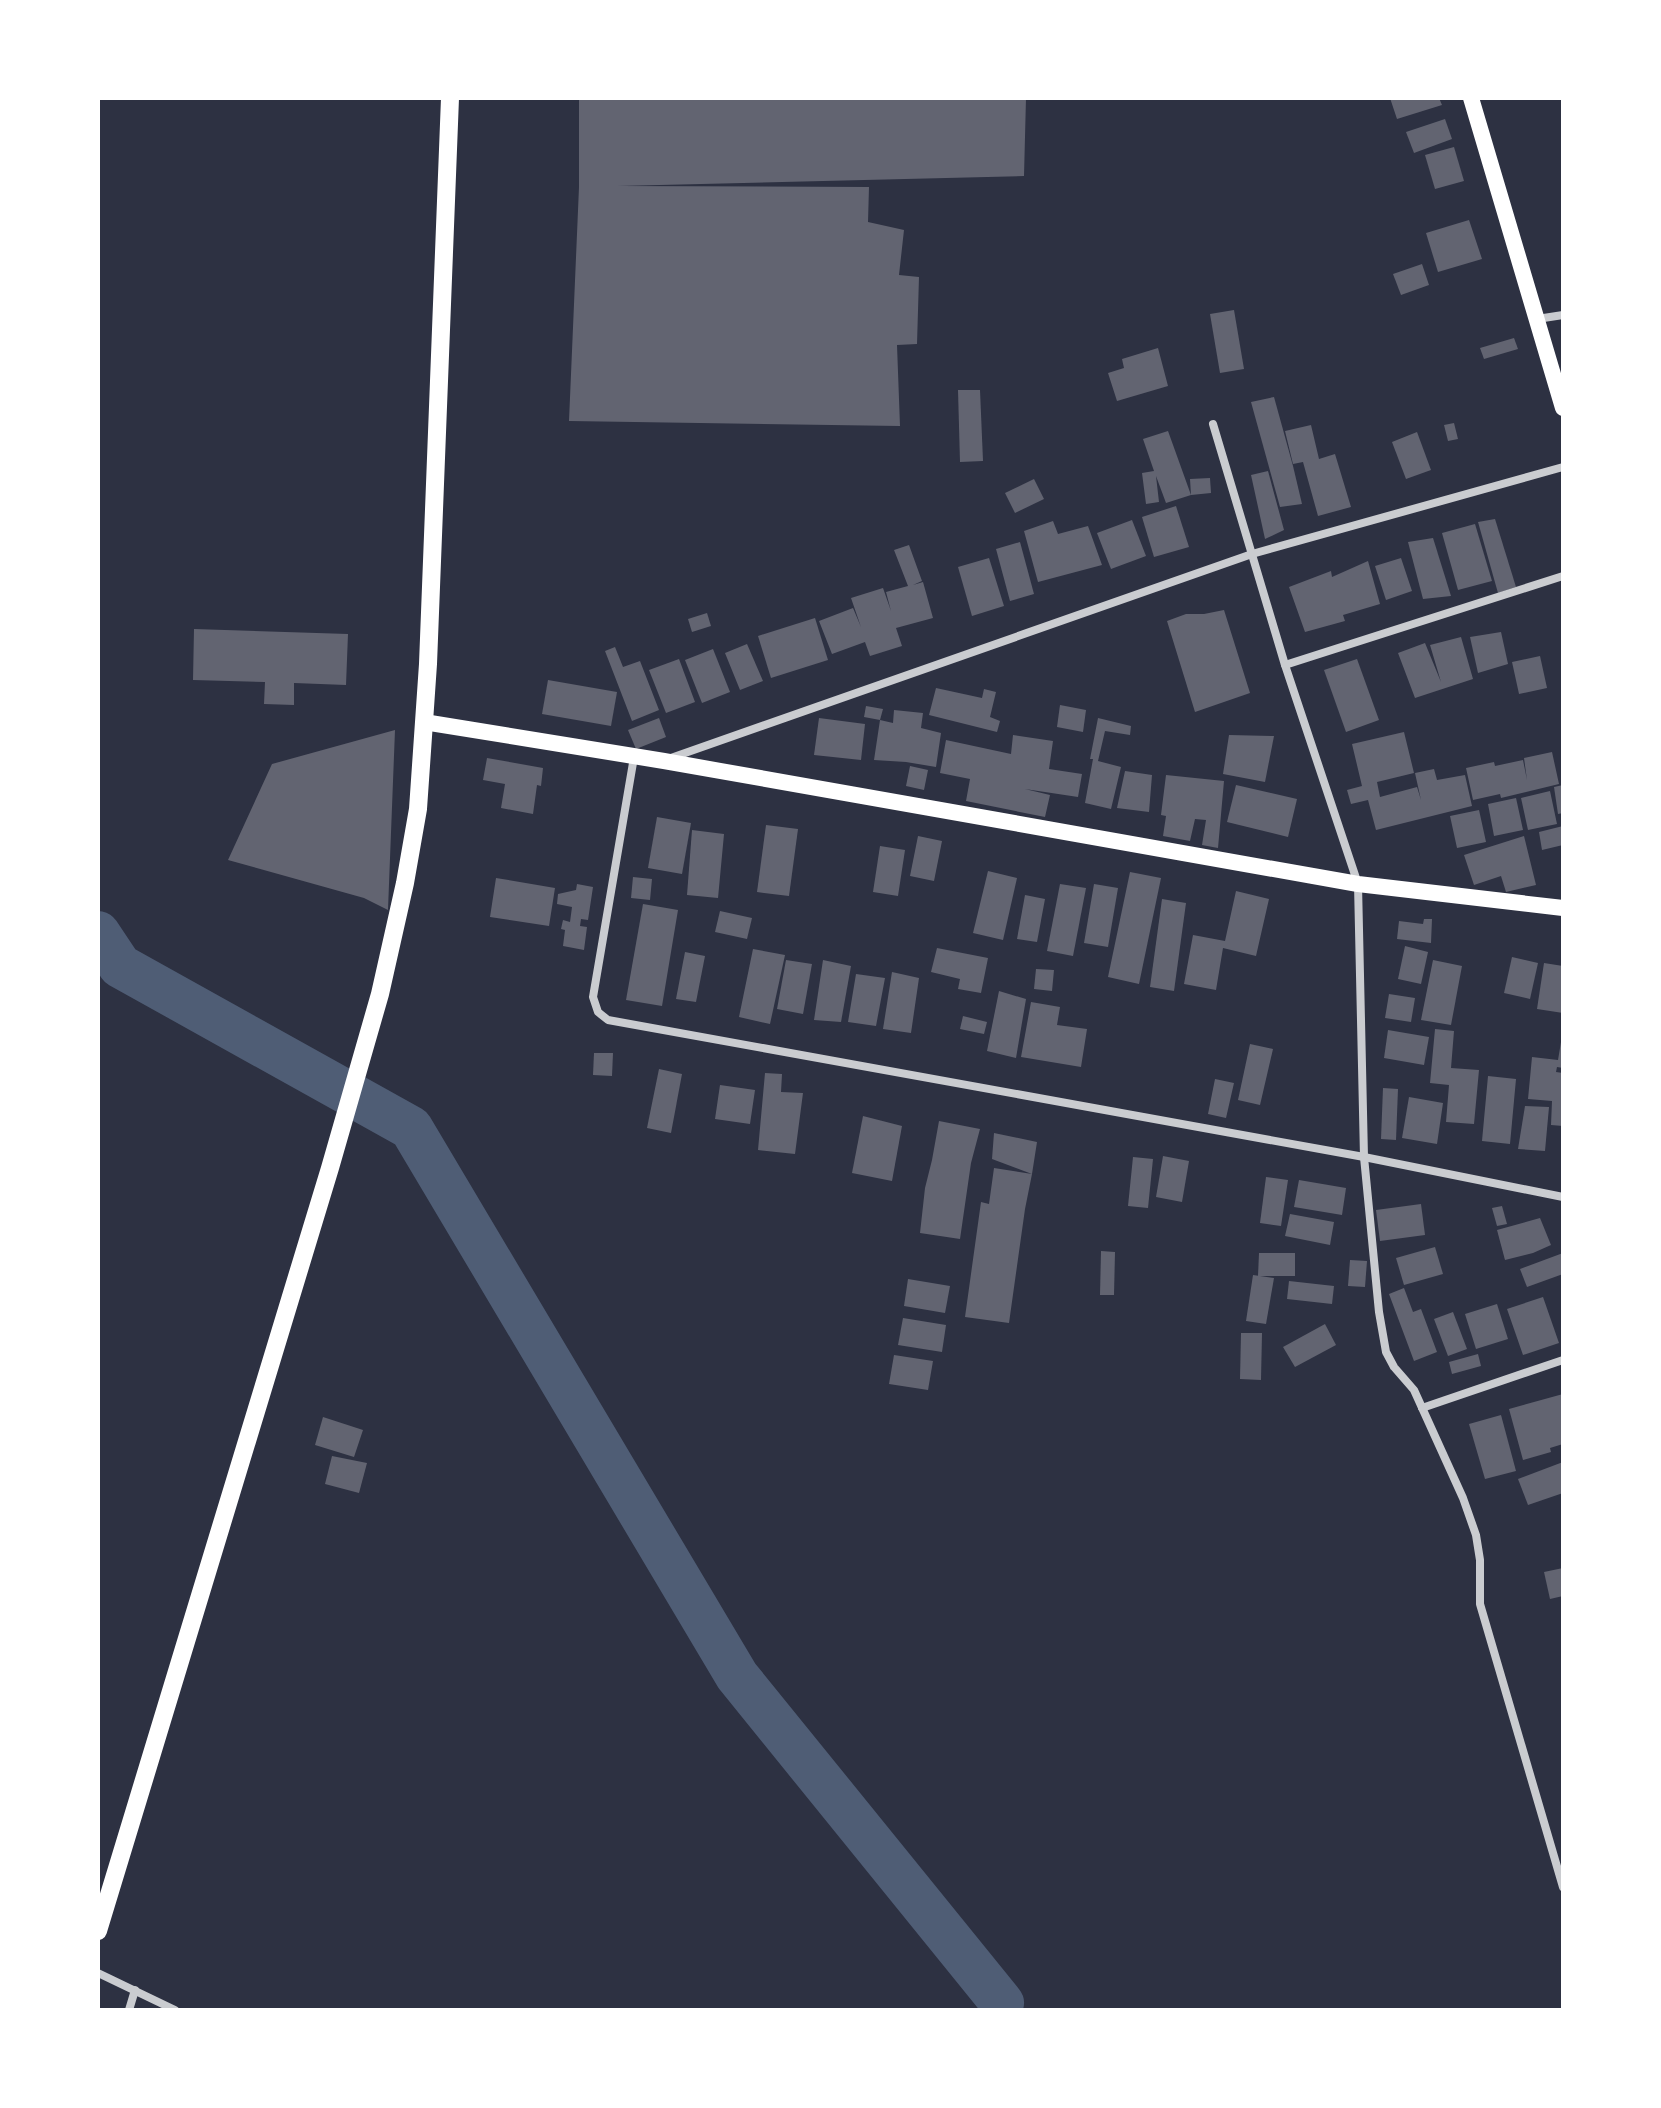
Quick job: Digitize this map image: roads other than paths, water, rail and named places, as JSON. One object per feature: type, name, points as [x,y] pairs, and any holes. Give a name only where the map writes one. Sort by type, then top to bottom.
[{"type":"main road","points":[[98,1931],[104,1894],[330,1168],[380,994],[405,883],[418,809],[428,664],[450,98]]},
{"type":"main road","points":[[1471,98],[1563,408]]},
{"type":"main road","points":[[424,722],[664,761],[1358,884],[1563,908]]},
{"type":"street","points":[[1537,319],[1563,315]]},
{"type":"street","points":[[1213,424],[1285,665],[1358,884],[1364,1157],[1379,1312],[1386,1352],[1394,1367],[1414,1390],[1463,1498],[1476,1535],[1480,1560],[1480,1604],[1563,1887]]},
{"type":"street","points":[[664,761],[1252,554],[1563,467]]},
{"type":"street","points":[[1285,665],[1563,576]]},
{"type":"street","points":[[634,756],[593,997],[598,1012],[608,1020],[1364,1157],[1563,1197]]},
{"type":"street","points":[[1422,1408],[1563,1360]]},
{"type":"street","points":[[98,1973],[175,2010]]},
{"type":"street","points":[[129,2010],[135,1990]]},
{"type":"waterway","points":[[98,933],[120,966],[411,1128],[737,1676],[1002,2003],[1000,2010]]},
{"type":"waterway","points":[[1002,2003],[1008,2010]]}]
